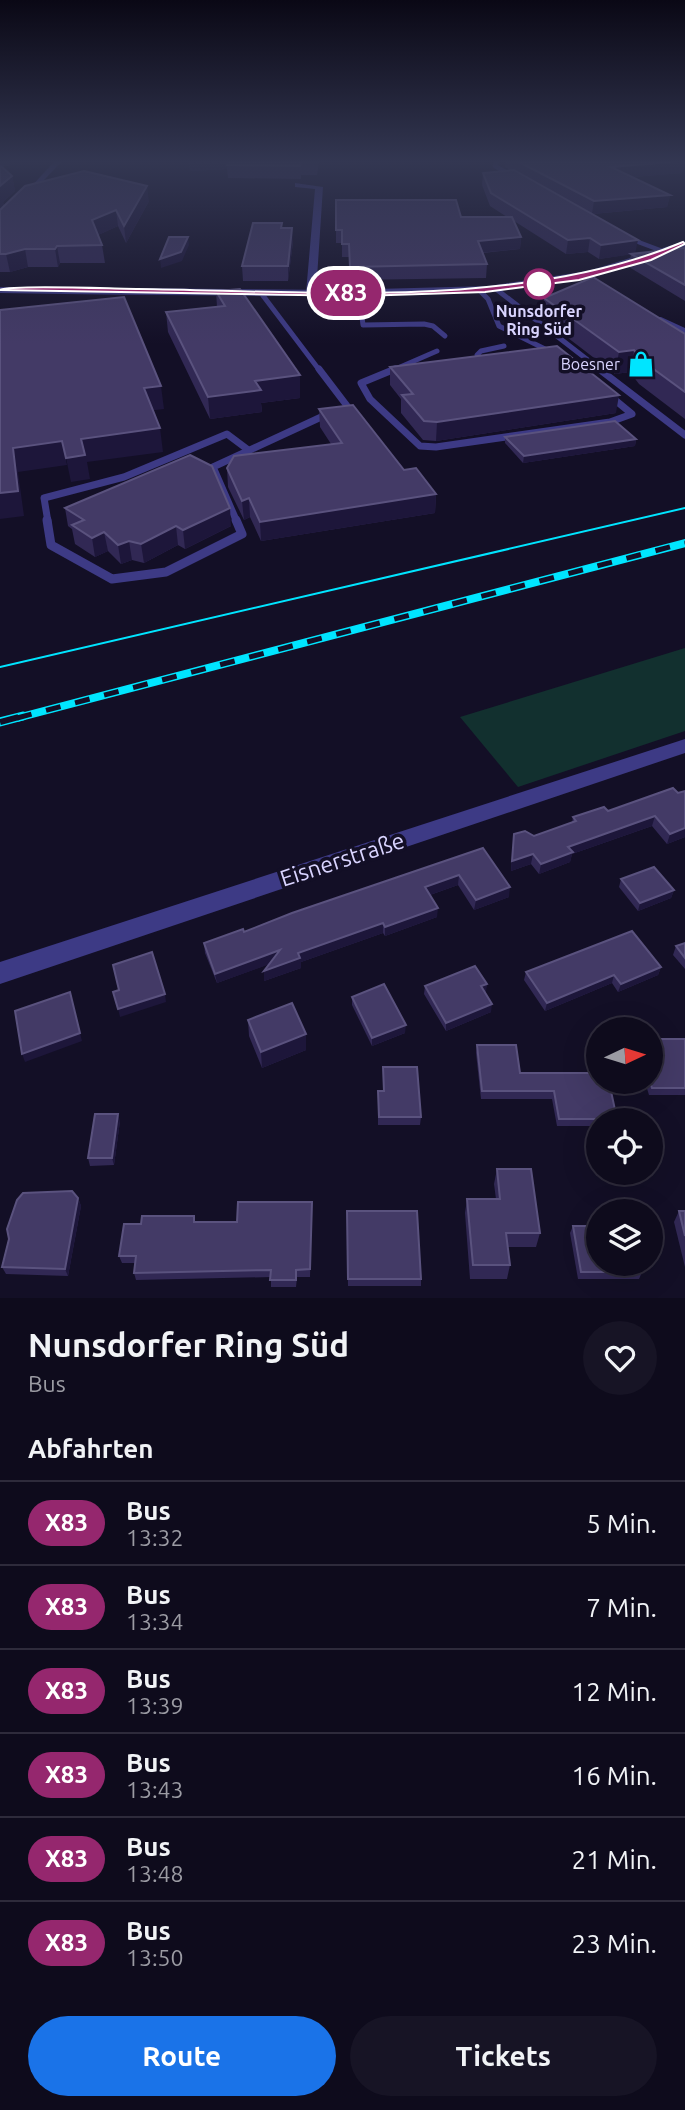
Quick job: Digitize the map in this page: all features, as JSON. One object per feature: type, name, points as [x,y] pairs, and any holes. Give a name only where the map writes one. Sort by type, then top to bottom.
[{"type":"street","points":[[311,293],[316,223]]},
{"type":"street","points":[[0,290],[359,293],[496,289],[579,278],[685,244]]},
{"type":"street","points":[[579,278],[593,285]]},
{"type":"street","points":[[649,315],[685,332]]},
{"type":"street","name":"Eisnerstraße","points":[[0,973],[685,746]]},
{"type":"lane","points":[[617,233],[640,245],[665,252]]},
{"type":"lane","points":[[496,289],[685,435]]},
{"type":"lane","points":[[479,290],[488,299],[499,326],[559,356],[543,356]]},
{"type":"lane","points":[[261,293],[346,408],[359,419]]},
{"type":"lane","points":[[359,293],[363,325],[424,324],[433,326],[445,336]]},
{"type":"lane","points":[[482,365],[477,355],[481,351],[504,346]]},
{"type":"lane","points":[[437,351],[364,380],[361,387],[420,446],[436,447],[619,420],[632,414],[600,388]]},
{"type":"lane","points":[[469,367],[494,363]]},
{"type":"lane","points":[[396,367],[415,370]]},
{"type":"lane","points":[[247,449],[227,435],[124,477],[44,498],[51,545],[112,579],[166,572],[242,534],[213,467],[324,414],[346,408]]},
{"type":"green space","points":[[685,648],[685,731],[518,787],[460,717]]},
{"type":"building","points":[[0,223],[93,223],[102,245],[57,246],[55,249],[25,249],[0,254]]},
{"type":"building","points":[[253,223],[282,223],[281,228],[292,228],[288,266],[242,266]]},
{"type":"building","points":[[336,223],[515,223],[521,237],[478,241],[487,264],[350,267],[349,244],[342,244],[342,230],[336,230]]},
{"type":"building","points":[[539,223],[607,223],[638,240],[601,245],[590,238],[568,240]]},
{"type":"building","points":[[169,237],[188,237],[181,252],[160,259]]},
{"type":"building","points":[[685,248],[685,285],[631,254]]},
{"type":"building","points":[[593,277],[685,334],[685,392],[644,362],[634,350],[619,352],[544,298]]},
{"type":"building","points":[[240,289],[300,375],[255,381],[261,390],[208,397],[166,312],[225,306],[216,291]]},
{"type":"building","points":[[124,297],[161,386],[144,388],[160,428],[81,439],[85,455],[66,458],[62,441],[13,448],[18,491],[0,493],[0,310]]},
{"type":"building","points":[[557,346],[619,395],[437,422],[424,421],[402,395],[413,394],[390,367]]},
{"type":"building","points":[[353,405],[404,470],[416,468],[436,494],[260,522],[249,498],[242,501],[227,468],[234,456],[342,443],[319,409]]},
{"type":"building","points":[[615,421],[636,439],[524,456],[505,437]]},
{"type":"building","points":[[190,455],[212,466],[230,508],[183,530],[176,526],[141,544],[129,541],[118,545],[104,532],[92,538],[72,525],[84,520],[65,508]]},
{"type":"building","points":[[673,788],[678,793],[685,791],[685,828],[670,834],[655,816],[568,847],[573,852],[541,864],[533,854],[512,861],[514,834],[525,831],[534,836],[576,821],[573,817],[604,807],[608,811]]},
{"type":"building","points":[[483,848],[510,887],[476,900],[459,875],[425,887],[438,908],[385,927],[383,923],[298,953],[300,958],[264,971],[280,950],[215,974],[204,943],[243,929],[244,932]]},
{"type":"building","points":[[654,867],[674,890],[640,903],[621,879]]},
{"type":"building","points":[[632,931],[661,967],[621,984],[614,975],[547,1003],[526,972]]},
{"type":"building","points":[[685,943],[685,958],[676,946]]},
{"type":"building","points":[[152,952],[165,994],[118,1009],[113,992],[119,990],[113,965]]},
{"type":"building","points":[[475,966],[487,984],[481,986],[492,1004],[446,1023],[425,986]]},
{"type":"building","points":[[384,984],[406,1025],[372,1038],[352,997]]},
{"type":"building","points":[[70,992],[80,1033],[22,1054],[15,1011]]},
{"type":"building","points":[[292,1003],[306,1034],[261,1052],[248,1020]]},
{"type":"building","points":[[663,1039],[685,1039],[685,1088],[663,1088]]},
{"type":"building","points":[[477,1045],[516,1045],[520,1073],[586,1073],[586,1094],[612,1094],[615,1108],[586,1108],[586,1119],[559,1119],[554,1091],[482,1091]]},
{"type":"building","points":[[383,1067],[417,1067],[421,1117],[379,1117],[378,1091],[384,1091]]},
{"type":"building","points":[[95,1114],[118,1114],[112,1158],[88,1158]]},
{"type":"building","points":[[497,1169],[531,1169],[540,1233],[506,1233],[510,1265],[473,1265],[467,1199],[500,1199]]},
{"type":"building","points":[[72,1191],[78,1198],[65,1269],[2,1267],[9,1239],[7,1229],[17,1200],[23,1193]]},
{"type":"building","points":[[238,1202],[312,1202],[310,1269],[296,1270],[296,1280],[270,1280],[271,1270],[134,1273],[136,1256],[119,1256],[124,1224],[141,1224],[142,1216],[194,1216],[194,1222],[237,1222]]},
{"type":"building","points":[[347,1211],[417,1211],[421,1279],[348,1279]]},
{"type":"building","points":[[679,1211],[685,1211],[685,1236]]},
{"type":"building","points":[[573,1226],[586,1226],[586,1272],[581,1272]]},
{"type":"tram line","points":[[0,667],[685,508]]},
{"type":"railway","points":[[17,718],[685,543]]},
{"type":"railway","points":[[0,722],[23,716]]},
{"type":"bus line","name":"X83","points":[[0,290],[359,293],[485,290],[579,278],[649,259],[685,244]]},
{"type":"place","name":"Nunsdorfer Ring Süd","points":[[539,284]]},
{"type":"place","name":"Boesner","points":[[641,364]]}]
